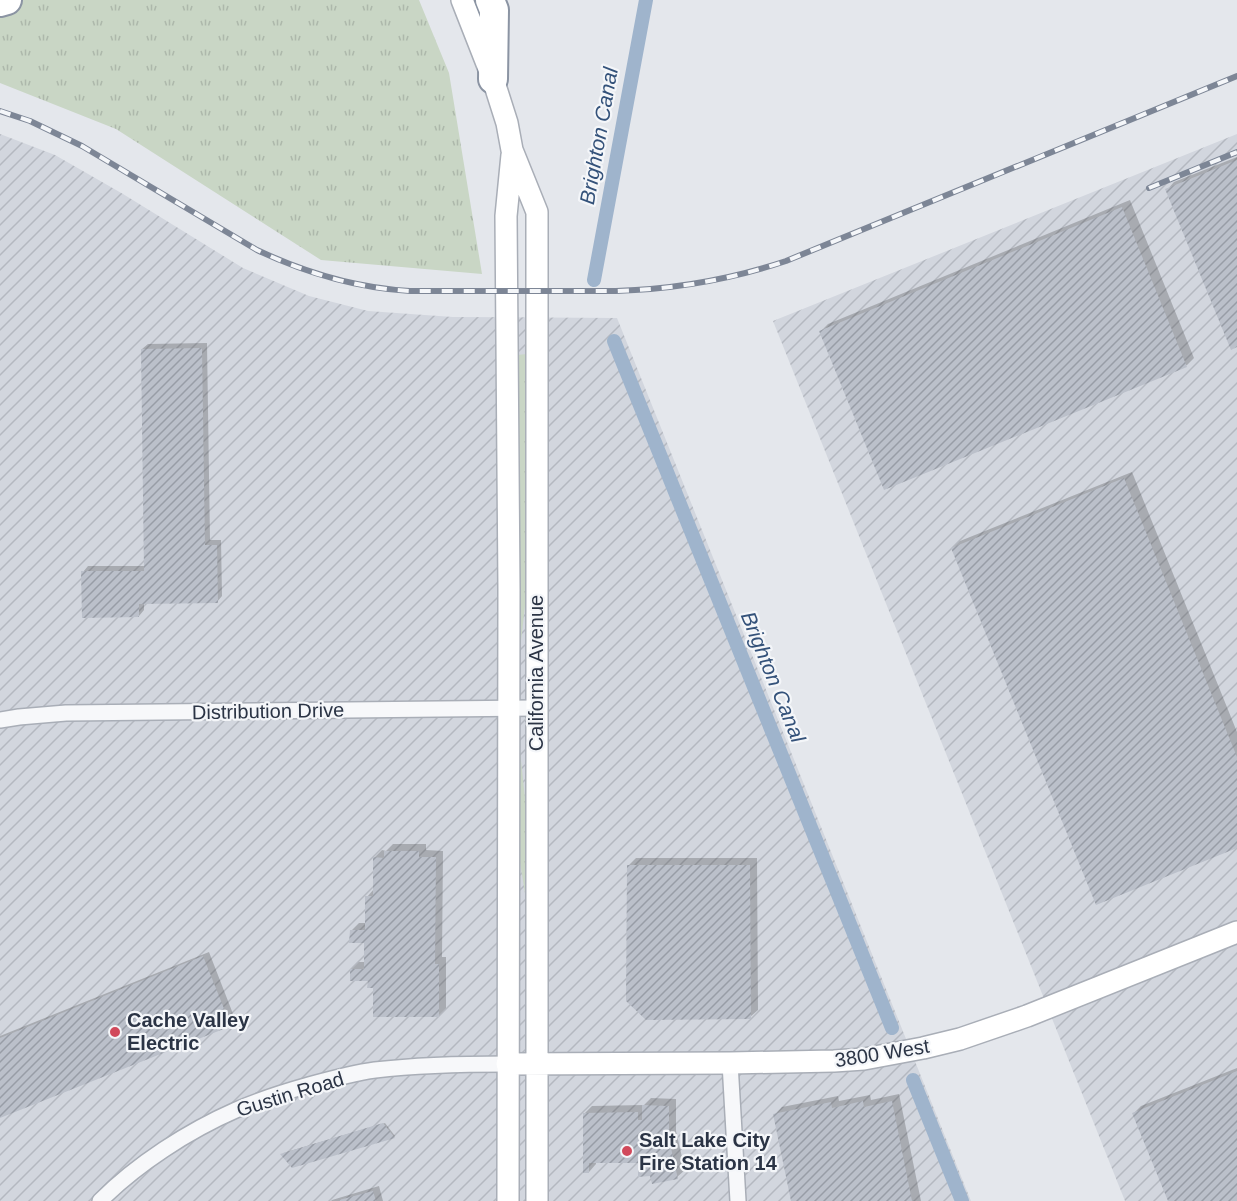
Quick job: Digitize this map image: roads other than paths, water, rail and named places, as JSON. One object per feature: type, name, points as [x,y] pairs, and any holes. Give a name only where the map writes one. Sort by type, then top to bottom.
[{"type":"highway","points":[[0,2],[7,0]]},
{"type":"highway","points":[[490,0],[494,10],[493,79]]},
{"type":"main road","name":"California Avenue","points":[[462,0],[493,79],[507,123],[512,150],[537,212],[537,1201]]},
{"type":"main road","name":"California Avenue","points":[[508,1201],[506,216],[512,150]]},
{"type":"main road","name":"3800 West","points":[[507,1064],[730,1063],[864,1059],[960,1039],[1027,1016],[1237,932]]},
{"type":"street","name":"Distribution Drive","points":[[0,720],[66,713],[536,708]]},
{"type":"street","points":[[730,1063],[738,1201]]},
{"type":"street","name":"Gustin Road","points":[[100,1201],[146,1163],[182,1138],[236,1110],[266,1099],[337,1077],[375,1070],[465,1064],[507,1064]]},
{"type":"waterway","name":"Brighton Canal","points":[[594,280],[646,0]]},
{"type":"waterway","name":"Brighton Canal","points":[[614,341],[892,1028]]},
{"type":"waterway","name":"Brighton Canal","points":[[913,1080],[962,1201]]},
{"type":"railway","points":[[0,111],[30,121],[82,146],[257,250],[294,266],[332,278],[370,287],[410,291],[616,291],[702,282],[786,261],[1237,76]]},
{"type":"railway","points":[[1149,188],[1237,152]]},
{"type":"place","name":"Cache Valley Electric","points":[[115,1032]]},
{"type":"place","name":"Salt Lake City Fire Station 14","points":[[627,1151]]}]
